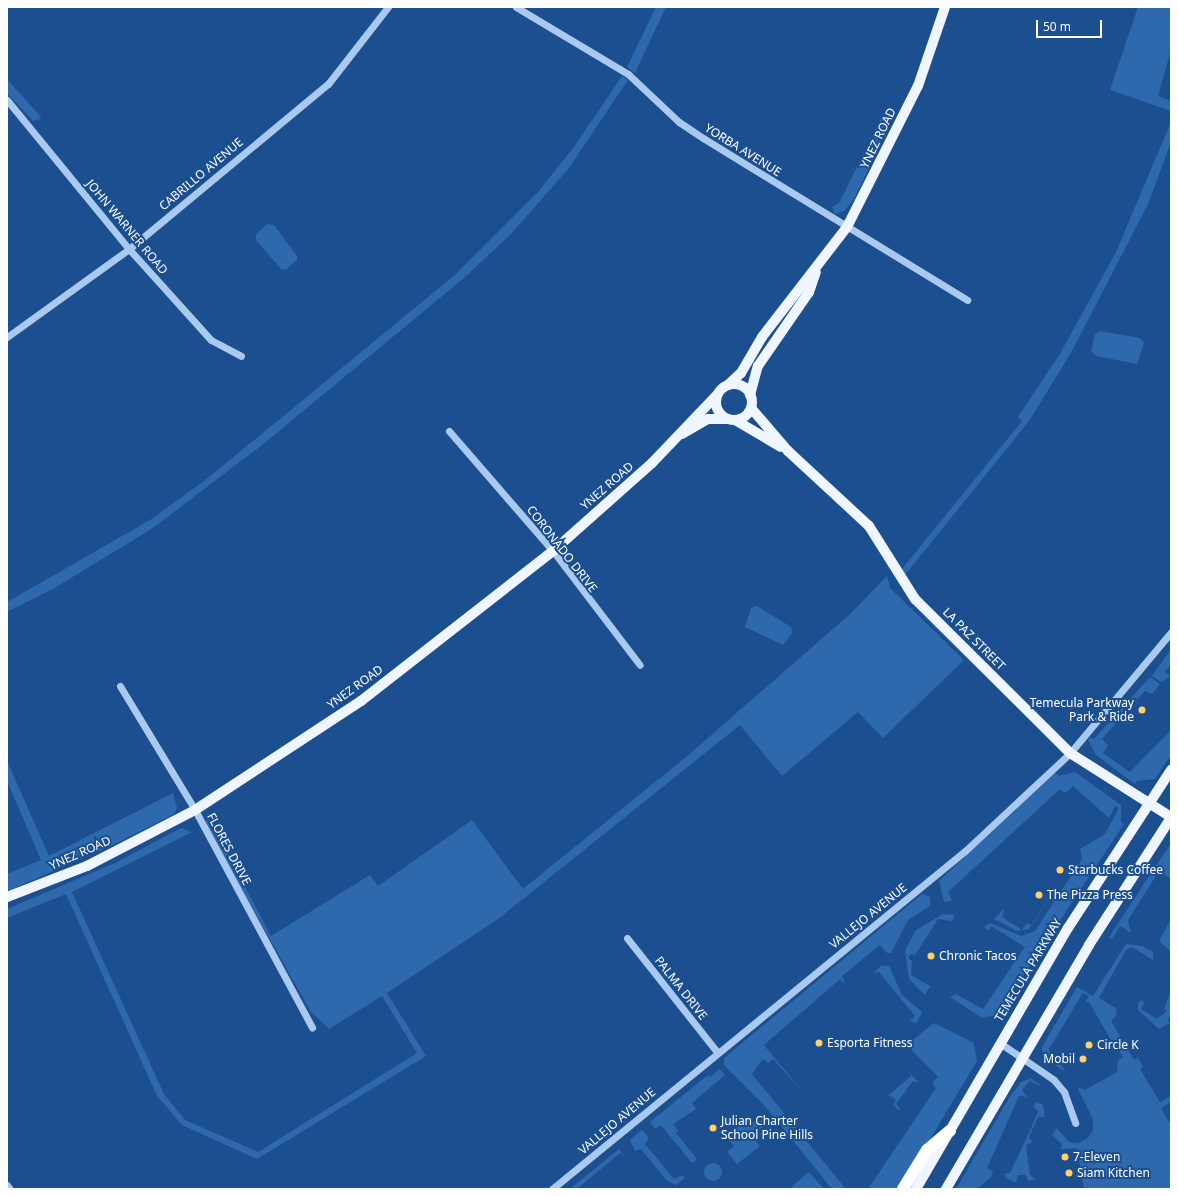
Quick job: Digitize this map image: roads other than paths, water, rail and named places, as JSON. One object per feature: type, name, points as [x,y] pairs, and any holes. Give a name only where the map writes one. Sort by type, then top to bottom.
[{"type":"highway","points":[[903,1189],[927,1150],[950,1131]]},
{"type":"main road","name":"YNEZ ROAD","points":[[728,385],[741,373],[762,337],[816,272],[847,227],[918,86],[945,7]]},
{"type":"main road","name":"YNEZ ROAD","points":[[750,395],[758,366],[809,292],[816,272]]},
{"type":"main road","points":[[728,385],[744,387],[750,395],[751,408],[745,416],[731,419],[716,406],[718,394],[728,385]]},
{"type":"main road","name":"YNEZ ROAD","points":[[7,897],[87,866],[195,810],[361,701],[553,551],[677,437],[718,394]]},
{"type":"main road","name":"LA PAZ STREET","points":[[751,408],[788,451],[869,526],[915,599],[1070,753],[1171,818]]},
{"type":"main road","name":"YNEZ ROAD","points":[[677,437],[708,419],[731,419]]},
{"type":"main road","name":"LA PAZ STREET","points":[[731,419],[788,451]]},
{"type":"main road","name":"TEMECULA PARKWAY","points":[[916,1189],[1068,928],[1171,770]]},
{"type":"main road","points":[[946,1189],[1022,1056],[1171,818]]},
{"type":"street","name":"CABRILLO AVENUE","points":[[7,337],[130,248],[328,84],[388,7]]},
{"type":"street","name":"YORBA AVENUE","points":[[516,7],[628,74],[679,122],[967,300]]},
{"type":"street","name":"JOHN WARNER ROAD","points":[[7,100],[130,248],[211,340],[241,356]]},
{"type":"street","name":"CORONADO DRIVE","points":[[449,432],[553,551],[640,665]]},
{"type":"street","name":"VALLEJO AVENUE","points":[[552,1189],[717,1052],[966,851],[1070,753],[1171,632]]},
{"type":"street","name":"FLORES DRIVE","points":[[120,686],[195,810],[312,1027]]},
{"type":"street","name":"PALMA DRIVE","points":[[627,938],[717,1052]]},
{"type":"street","points":[[1000,1043],[1022,1056],[1064,1092],[1075,1123]]},
{"type":"street","points":[[7,1185],[10,1189]]},
{"type":"place","name":"Temecula Parkway Park & Ride","points":[[1142,710]]},
{"type":"place","name":"Starbucks Coffee","points":[[1060,870]]},
{"type":"place","name":"The Pizza Press","points":[[1039,895]]},
{"type":"place","name":"Chronic Tacos","points":[[931,956]]},
{"type":"place","name":"Esporta Fitness","points":[[819,1043]]},
{"type":"place","name":"Circle K","points":[[1089,1045]]},
{"type":"place","name":"Mobil","points":[[1083,1059]]},
{"type":"place","name":"Julian Charter School Pine Hills","points":[[713,1128]]},
{"type":"place","name":"7-Eleven","points":[[1065,1157]]},
{"type":"place","name":"Siam Kitchen","points":[[1069,1173]]}]
